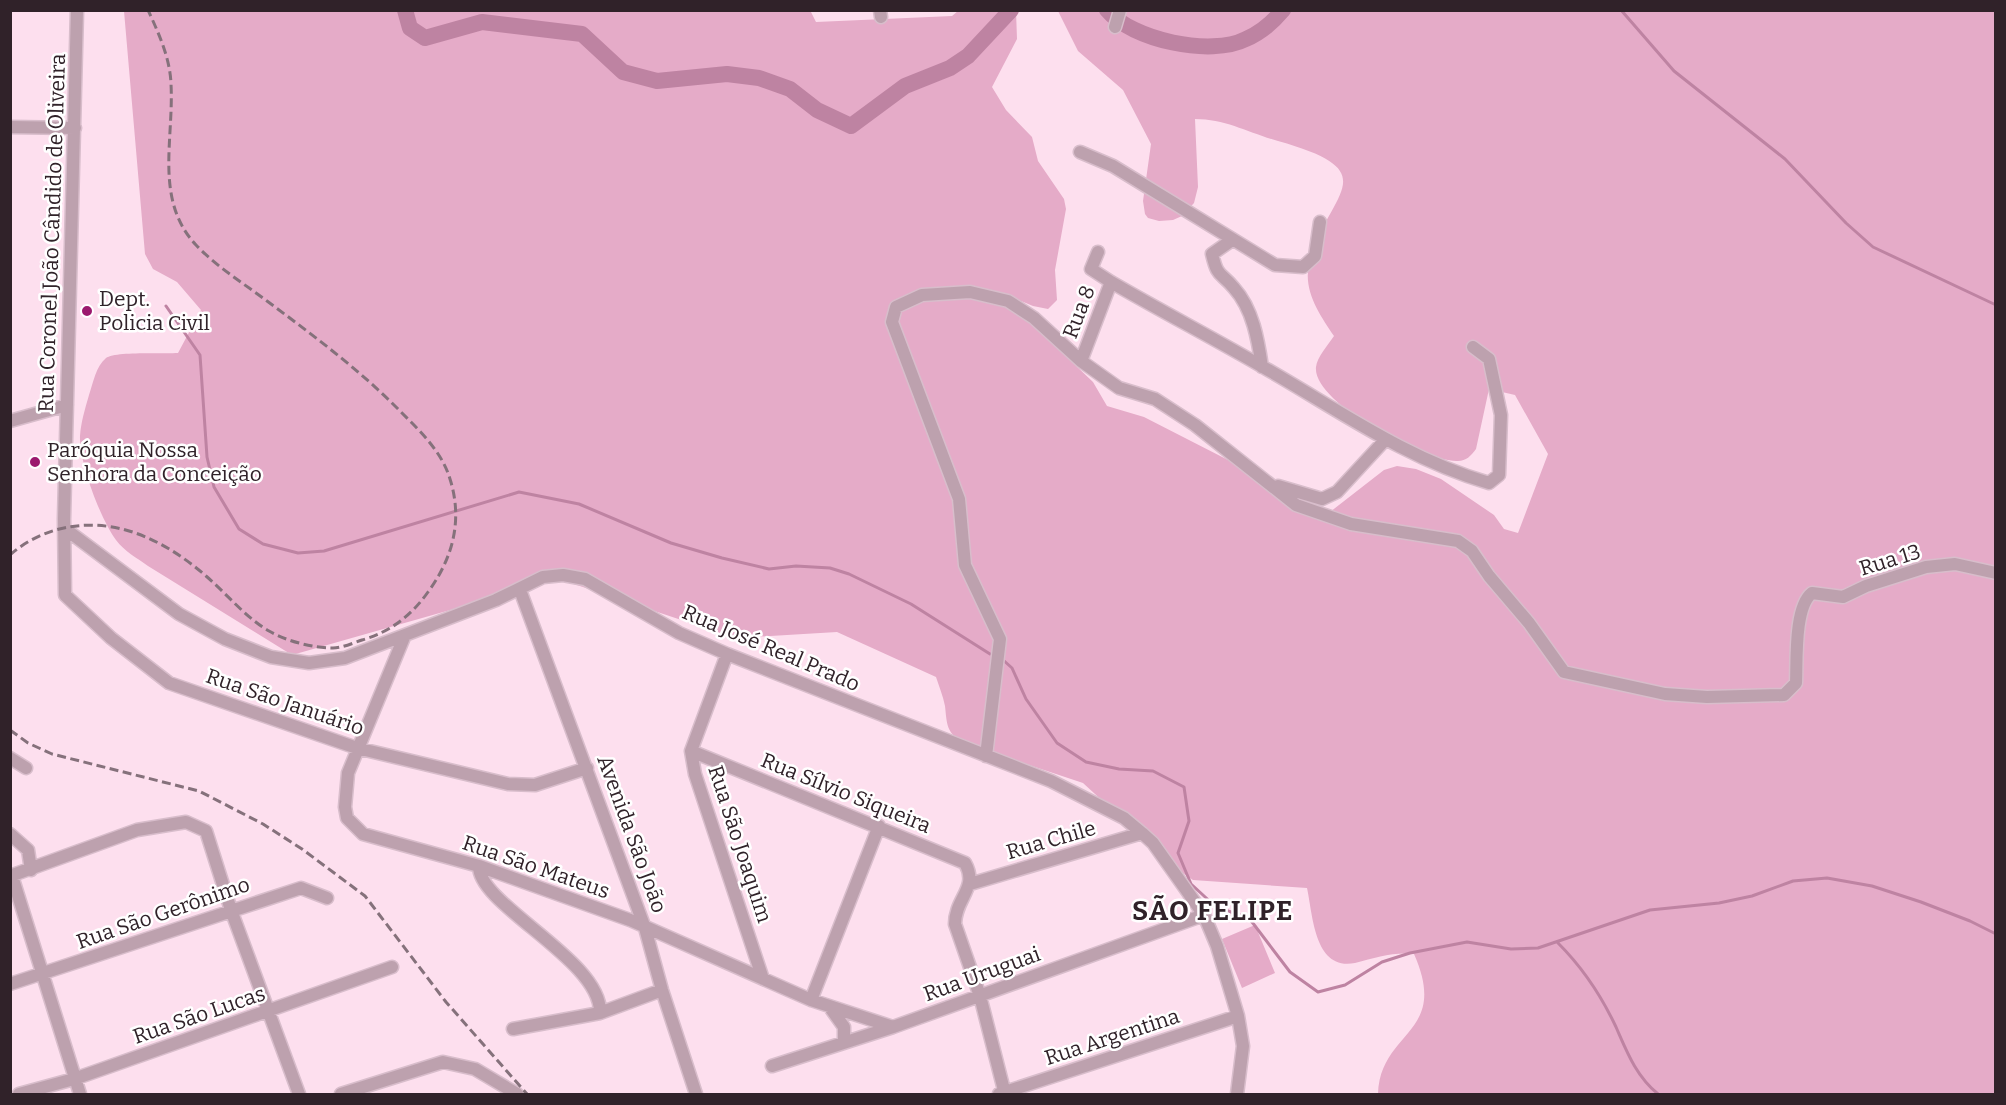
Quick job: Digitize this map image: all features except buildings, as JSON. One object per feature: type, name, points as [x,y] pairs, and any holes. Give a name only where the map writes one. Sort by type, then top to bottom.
[{"type":"street","name":"Rua Coronel João Cândido de Oliveira","points":[[64,528],[77,10]]},
{"type":"street","points":[[1115,27],[1120,10]]},
{"type":"street","points":[[10,127],[75,128]]},
{"type":"street","points":[[1080,152],[1113,166],[1275,265],[1303,267],[1315,256],[1320,222]]},
{"type":"street","points":[[1232,240],[1212,254],[1217,274],[1234,288],[1246,307],[1256,331],[1263,367]]},
{"type":"street","name":"Rua 8","points":[[1081,361],[1111,282],[1091,269],[1098,252]]},
{"type":"street","points":[[1111,282],[1263,367],[1385,440],[1456,474],[1489,483],[1499,475],[1501,416],[1495,378],[1489,359],[1473,347]]},
{"type":"street","points":[[986,756],[1000,639],[965,565],[959,499],[892,322],[896,307],[922,295],[970,292],[1008,301],[1034,318],[1081,361],[1119,388],[1155,399],[1187,420],[1268,482],[1322,499],[1338,492],[1385,440]]},
{"type":"street","points":[[10,421],[67,405]]},
{"type":"street","name":"Rua 13","points":[[1268,482],[1296,505],[1351,524],[1458,541],[1472,551],[1564,672],[1674,695],[1784,695],[1796,683],[1803,604],[1812,594],[1843,597],[1866,586],[1926,567],[1955,564],[1995,573]]},
{"type":"street","name":"Rua José Real Prado","points":[[64,528],[178,614],[225,639],[271,657],[309,663],[345,658],[520,590],[543,577],[563,575],[585,579],[679,633],[727,654],[1051,781],[1124,818],[1154,843],[1204,915],[1217,946],[1238,1016],[1243,1046],[1237,1095]]},
{"type":"street","name":"Rua São Januário","points":[[64,528],[65,595],[111,638],[169,683],[357,748],[508,784],[535,785],[587,768]]},
{"type":"street","name":"Avenida São João","points":[[520,590],[645,928],[693,1094]]},
{"type":"street","name":"Rua São Mateus","points":[[405,635],[348,773],[345,807],[347,818],[363,834],[479,866],[645,928],[811,1000],[893,1027]]},
{"type":"street","name":"Rua São Joaquim","points":[[727,654],[691,751],[695,774],[763,978]]},
{"type":"street","name":"Rua Sílvio Siqueira","points":[[691,751],[879,826],[964,863],[971,874],[970,884]]},
{"type":"street","points":[[10,758],[26,768]]},
{"type":"street","points":[[80,1095],[11,876],[137,830],[186,822],[206,831],[231,910],[299,1095]]},
{"type":"street","points":[[811,1000],[879,826]]},
{"type":"street","name":"Rua Chile","points":[[970,884],[1142,833]]},
{"type":"street","points":[[10,834],[28,850],[31,870]]},
{"type":"street","points":[[479,866],[484,880],[493,892],[554,949],[583,971],[600,1001],[600,1013]]},
{"type":"street","points":[[970,884],[955,913],[955,924],[980,996],[1003,1094]]},
{"type":"street","name":"Rua São Gerônimo","points":[[10,984],[301,888],[327,898]]},
{"type":"street","name":"Rua Uruguai","points":[[772,1066],[893,1027],[1204,915]]},
{"type":"street","name":"Rua São Lucas","points":[[19,1095],[74,1079],[392,967]]},
{"type":"street","points":[[513,1029],[600,1013],[662,990]]},
{"type":"street","points":[[829,1006],[844,1027],[844,1042]]},
{"type":"street","name":"Rua Argentina","points":[[1003,1094],[1238,1016]]},
{"type":"street","points":[[341,1095],[443,1062],[475,1069],[517,1095]]},
{"type":"shaded area","points":[[810,10],[816,22],[952,16],[958,11],[1016,11],[1017,39],[992,87],[1006,110],[1032,137],[1038,161],[1064,199],[1066,209],[1055,270],[1057,300],[1048,309],[1021,301],[1030,322],[1093,382],[1107,406],[1144,417],[1330,512],[1384,470],[1397,466],[1416,469],[1441,479],[1494,515],[1504,529],[1518,533],[1548,454],[1515,395],[1489,389],[1476,449],[1468,458],[1458,461],[1443,459],[1398,442],[1351,413],[1332,397],[1320,381],[1317,363],[1334,336],[1314,302],[1308,284],[1308,275],[1317,240],[1342,188],[1342,175],[1333,164],[1313,153],[1237,127],[1217,121],[1195,119],[1198,187],[1194,203],[1182,216],[1173,220],[1159,221],[1148,218],[1143,201],[1151,144],[1123,90],[1078,51],[1058,11],[1995,11],[1995,1094],[1378,1094],[1382,1073],[1390,1057],[1419,1017],[1424,1001],[1423,981],[1414,954],[1377,957],[1355,963],[1341,963],[1331,958],[1323,950],[1318,939],[1307,888],[1193,880],[1178,870],[1083,783],[957,739],[948,727],[944,702],[936,677],[837,632],[735,638],[559,579],[292,655],[148,566],[119,544],[103,518],[92,490],[81,447],[82,421],[95,375],[103,361],[111,356],[178,353],[201,310],[177,282],[153,269],[145,254],[124,11]]},
{"type":"shaded area","points":[[1255,925],[1275,973],[1242,988],[1222,939]]},
{"type":"waterway","points":[[405,10],[410,28],[425,38],[482,22],[582,34],[623,72],[657,81],[727,74],[759,78],[790,89],[817,110],[851,126],[905,86],[950,68],[968,56],[1011,10]]},
{"type":"waterway","points":[[1107,10],[1134,30],[1193,46],[1231,44],[1246,39],[1266,27],[1283,10]]},
{"type":"waterway","points":[[1621,10],[1674,71],[1785,159],[1846,223],[1873,247],[1996,305]]},
{"type":"waterway","points":[[166,306],[200,355],[207,457],[214,487],[239,529],[263,544],[298,553],[324,551],[519,492],[579,504],[671,543],[722,558],[769,569],[796,566],[830,568],[849,574],[911,604],[990,654]]},
{"type":"waterway","points":[[1002,659],[1012,668],[1026,699],[1057,743],[1086,762],[1119,769],[1153,771],[1184,787],[1189,821],[1178,853],[1191,884],[1216,907],[1249,918],[1290,972],[1318,992],[1345,985],[1382,962],[1410,953],[1467,942],[1511,949],[1538,948],[1650,910],[1719,903],[1752,896],[1793,881],[1827,878],[1872,886],[1921,902],[1996,934]]},
{"type":"waterway","points":[[1558,943],[1591,982],[1633,1063],[1650,1087],[1658,1094]]},
{"type":"railway","points":[[10,555],[45,533],[61,528],[88,525],[125,530],[143,536],[176,553],[269,631],[300,643],[333,648],[372,637],[391,628],[407,616],[437,579],[453,538],[456,509],[450,479],[442,460],[423,435],[386,397],[353,368],[213,260],[196,245],[183,227],[170,189],[171,84],[169,65],[148,10]]},
{"type":"railway","points":[[10,730],[28,743],[52,754],[199,791],[263,824],[302,849],[365,896],[446,1002],[527,1094]]},
{"type":"place","name":"Dept. Policia Civil","points":[[87,311]]},
{"type":"place","name":"Paróquia Nossa Senhora da Conceição","points":[[35,462]]},
{"type":"district","name":"SÃO FELIPE","points":[[1213,911]]}]
